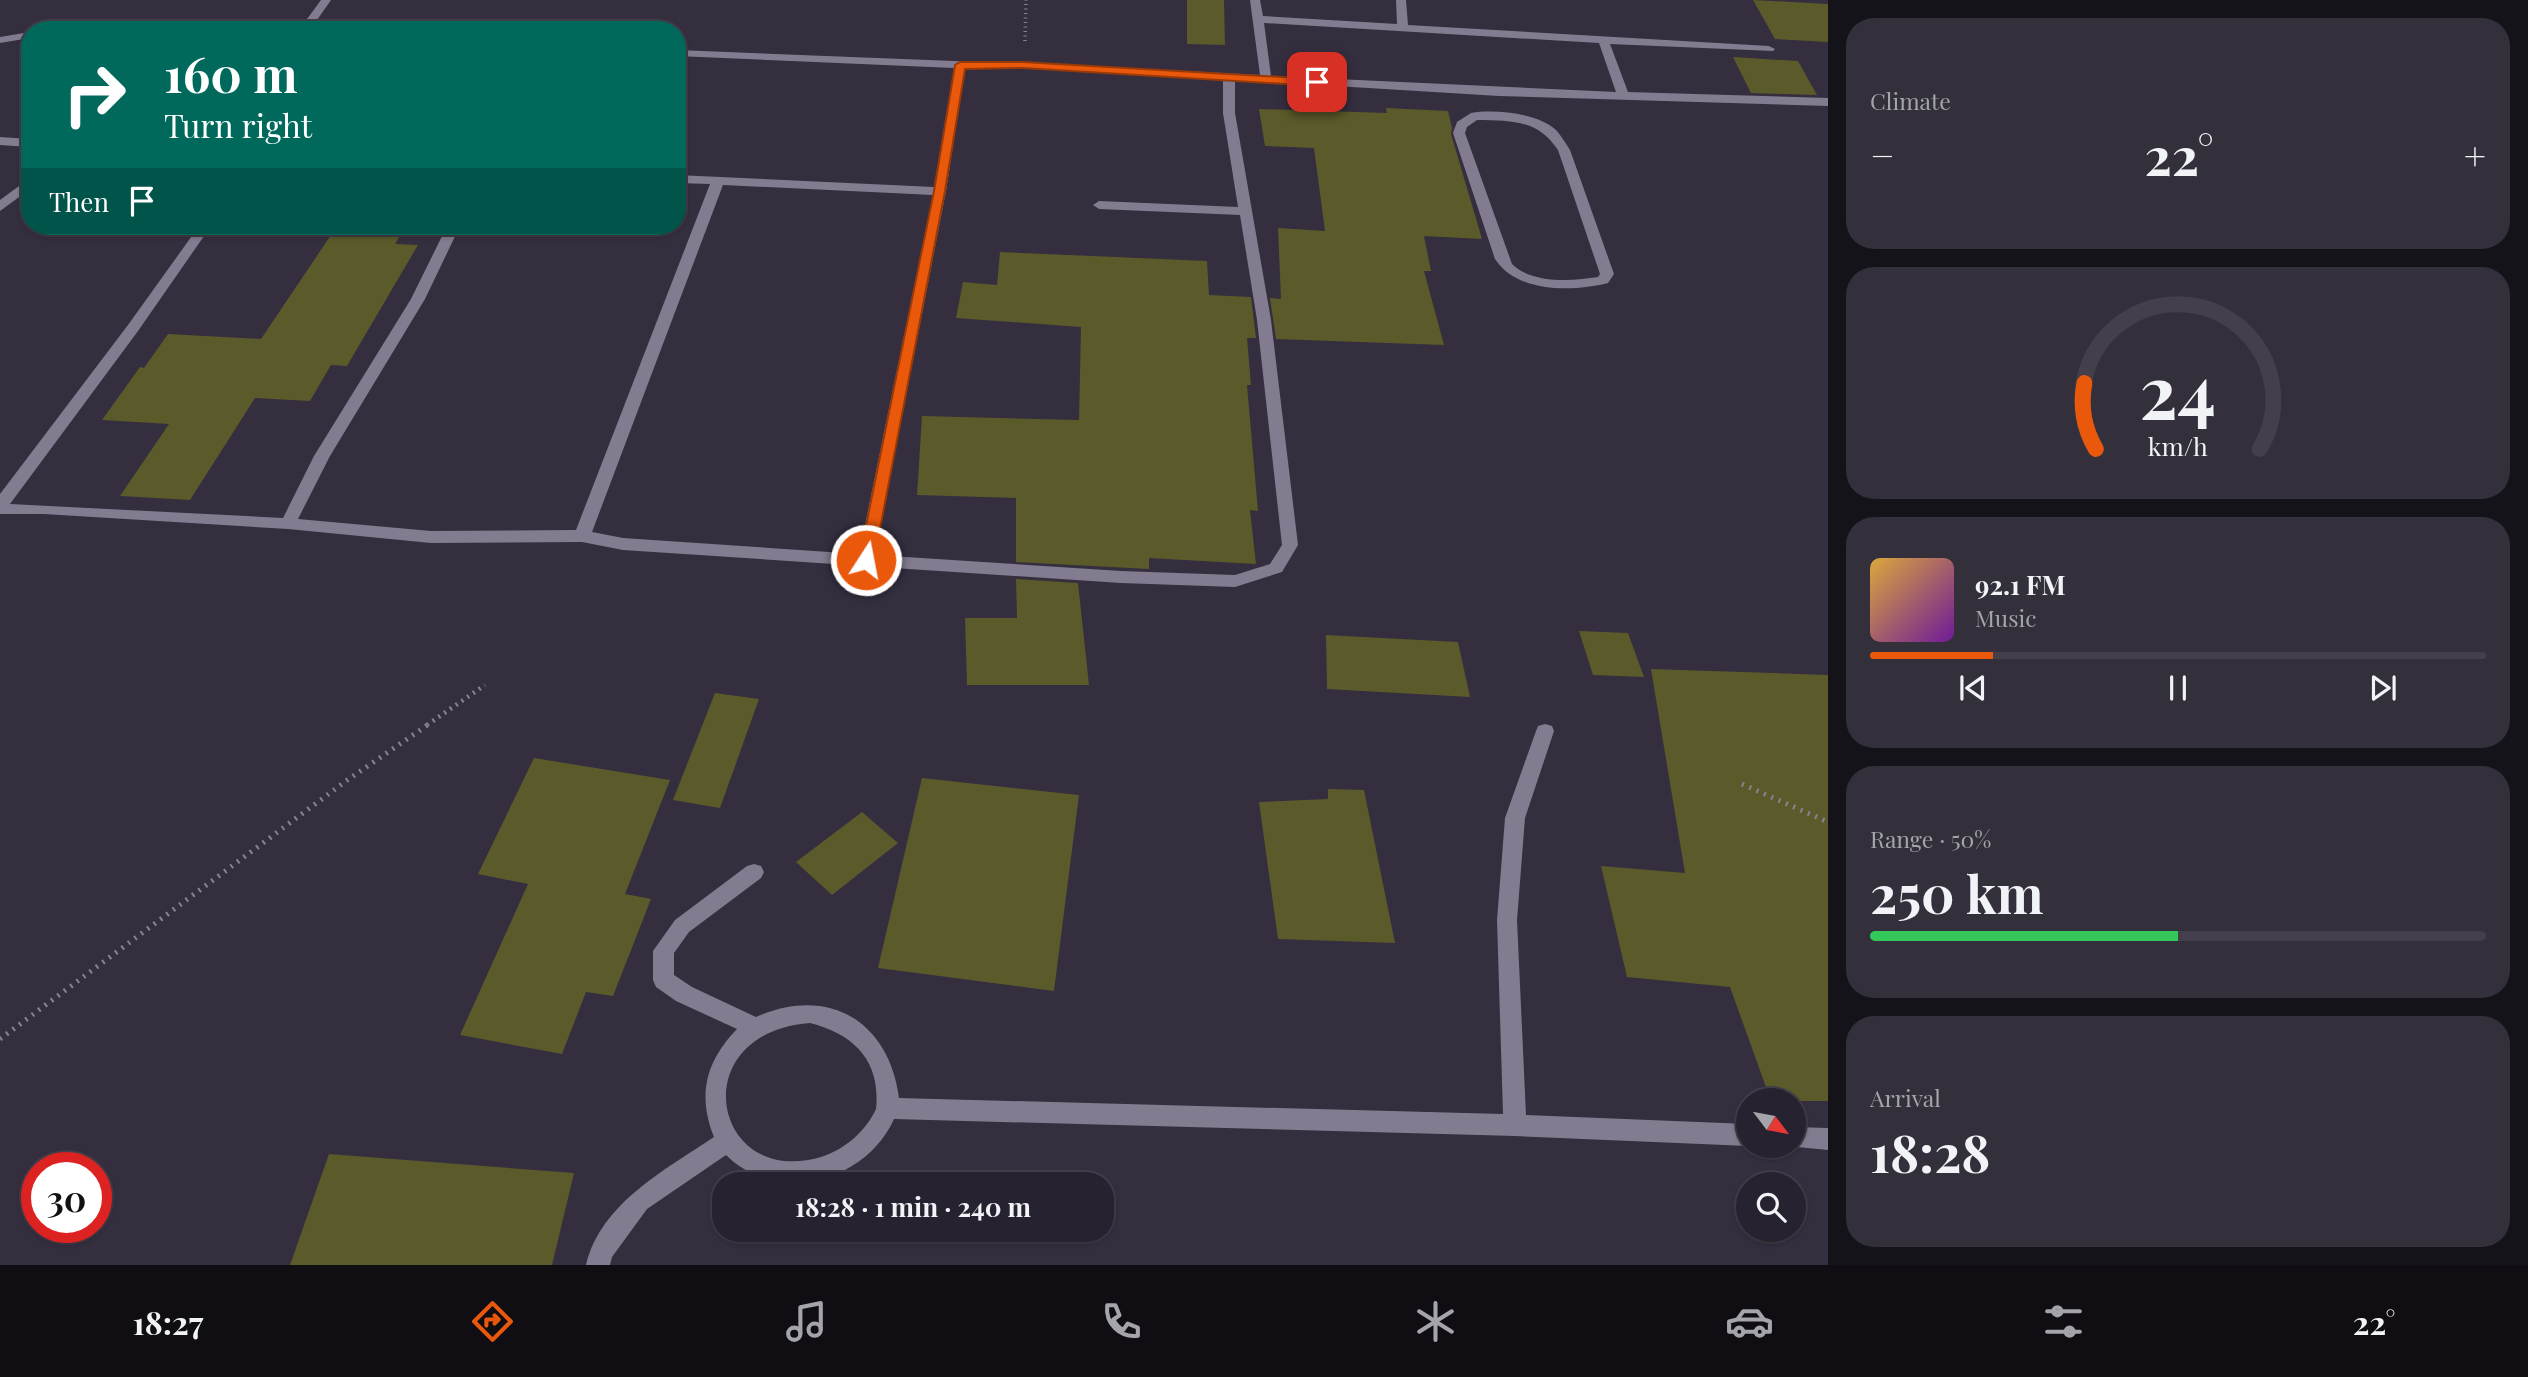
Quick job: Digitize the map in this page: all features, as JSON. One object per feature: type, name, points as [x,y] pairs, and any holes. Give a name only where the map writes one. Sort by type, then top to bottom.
[{"type":"street","points":[[311,21],[326,0]]},
{"type":"street","points":[[1255,0],[1266,80]]},
{"type":"street","points":[[1401,0],[1403,27]]},
{"type":"street","points":[[1257,19],[1769,49]]},
{"type":"street","points":[[0,40],[21,36]]},
{"type":"street","points":[[1603,40],[1623,95]]},
{"type":"street","points":[[686,53],[960,65],[1023,65],[1499,92],[1828,102]]},
{"type":"street","points":[[866,560],[940,191],[960,65]]},
{"type":"street","points":[[0,507],[288,524],[431,537],[582,536],[623,544],[1121,577],[1235,581],[1276,568],[1290,545],[1264,320],[1229,113],[1229,77]]},
{"type":"street","points":[[1499,92],[1507,118]]},
{"type":"street","points":[[1475,116],[1507,118],[1534,123],[1553,133],[1563,150],[1607,274],[1603,280],[1588,284],[1521,277],[1508,269],[1502,260],[1459,133],[1461,125],[1475,116]]},
{"type":"street","points":[[0,141],[21,142]]},
{"type":"street","points":[[686,181],[940,191]]},
{"type":"street","points":[[582,536],[717,183]]},
{"type":"street","points":[[0,207],[21,190]]},
{"type":"street","points":[[1099,205],[1245,211]]},
{"type":"street","points":[[0,507],[199,235]]},
{"type":"street","points":[[288,524],[322,456],[418,299],[450,235]]},
{"type":"street","points":[[1514,1125],[1508,908],[1515,818],[1545,731]]},
{"type":"street","points":[[754,872],[682,926],[663,951],[664,980],[684,994],[755,1027]]},
{"type":"street","points":[[810,1013],[837,1019],[861,1033],[878,1055],[888,1108],[867,1143],[833,1165],[794,1173],[755,1164],[727,1141],[716,1118],[713,1092],[719,1066],[734,1044],[755,1027],[781,1016],[810,1013]]},
{"type":"street","points":[[888,1108],[1514,1125],[1736,1134]]},
{"type":"street","points":[[1806,1138],[1828,1139]]},
{"type":"street","points":[[598,1265],[601,1252],[639,1201],[727,1141]]},
{"type":"path","points":[[1023,65],[1026,0]]},
{"type":"path","points":[[0,1039],[346,780],[485,685]]},
{"type":"path","points":[[1742,784],[1828,822]]},
{"type":"building","points":[[1187,0],[1224,0],[1225,45],[1187,44]]},
{"type":"building","points":[[1753,0],[1828,4],[1828,42],[1775,39]]},
{"type":"building","points":[[1733,57],[1798,61],[1817,95],[1751,93]]},
{"type":"building","points":[[1386,108],[1448,111],[1451,134],[1482,239],[1424,236],[1431,271],[1424,271],[1444,345],[1276,339],[1270,298],[1281,299],[1278,228],[1325,231],[1314,148],[1265,146],[1259,109],[1387,113]]},
{"type":"building","points":[[331,235],[401,235],[395,244],[418,245],[347,366],[331,365],[310,401],[255,398],[190,500],[120,496],[169,424],[102,420],[140,367],[144,368],[168,334],[261,339]]},
{"type":"building","points":[[1000,252],[1207,261],[1209,295],[1251,297],[1256,338],[1247,338],[1251,385],[1247,385],[1258,511],[1250,510],[1256,564],[1149,558],[1149,569],[1016,562],[1016,498],[917,495],[922,416],[1079,420],[1081,327],[956,318],[963,282],[997,285]]},
{"type":"building","points":[[1016,579],[1078,583],[1089,685],[967,685],[965,618],[1017,618]]},
{"type":"building","points":[[1579,631],[1628,633],[1644,677],[1593,675]]},
{"type":"building","points":[[1326,635],[1458,642],[1470,697],[1327,689]]},
{"type":"building","points":[[1651,669],[1828,675],[1828,1101],[1806,1101],[1806,1088],[1766,1088],[1730,987],[1627,977],[1601,866],[1685,873]]},
{"type":"building","points":[[715,693],[759,699],[720,808],[673,800]]},
{"type":"building","points":[[534,758],[670,780],[625,894],[651,899],[613,996],[586,992],[562,1054],[460,1035],[528,884],[478,874]]},
{"type":"building","points":[[922,778],[1079,795],[1054,991],[878,968]]},
{"type":"building","points":[[1328,789],[1364,790],[1395,943],[1278,939],[1259,802],[1328,799]]},
{"type":"building","points":[[862,812],[898,843],[832,895],[796,862]]},
{"type":"building","points":[[329,1154],[574,1173],[552,1265],[290,1265]]},
{"type":"route","points":[[866,560],[940,191],[960,65],[1023,65],[1317,82]]}]
